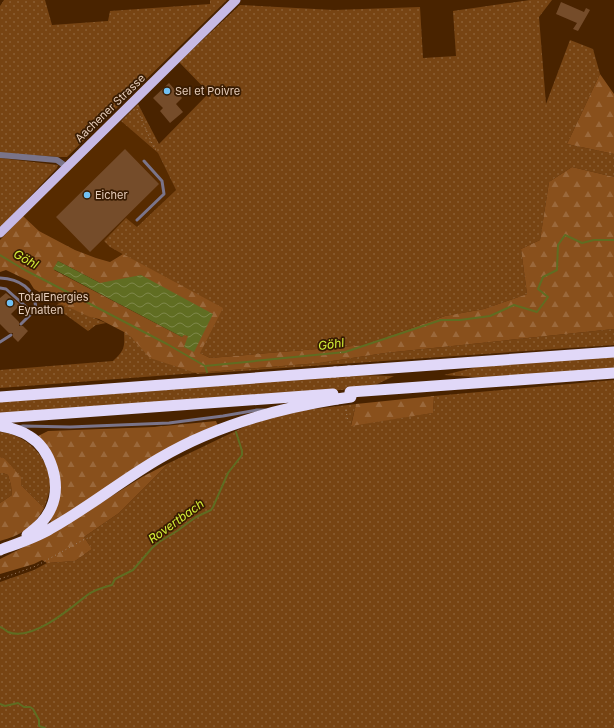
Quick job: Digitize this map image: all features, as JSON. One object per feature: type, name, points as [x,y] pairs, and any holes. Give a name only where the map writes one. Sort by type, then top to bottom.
[{"type":"highway","points":[[0,397],[614,352]]},
{"type":"highway","points":[[0,418],[229,401],[351,395],[362,392],[614,373]]},
{"type":"highway","points":[[0,550],[49,530],[95,502],[160,458],[225,421],[277,411],[337,396]]},
{"type":"highway","points":[[0,426],[14,428],[30,436],[42,447],[53,470],[56,481],[52,507],[43,522],[16,543]]},
{"type":"main road","name":"Aachener Strasse","points":[[0,233],[236,0]]},
{"type":"street","points":[[0,155],[58,160],[67,167]]},
{"type":"lane","points":[[137,220],[164,194],[162,181],[144,161]]},
{"type":"lane","points":[[0,278],[8,278],[20,282],[29,290],[35,302],[36,309],[21,324]]},
{"type":"lane","points":[[0,288],[6,289],[32,312]]},
{"type":"lane","points":[[0,342],[11,335]]},
{"type":"lane","points":[[14,428],[23,426],[70,427],[225,421]]},
{"type":"path","points":[[134,101],[154,148],[158,151]]},
{"type":"path","points":[[340,348],[341,356]]},
{"type":"path","points":[[346,410],[348,422]]},
{"type":"path","points":[[0,579],[36,566],[93,536]]},
{"type":"shaded area","points":[[4,0],[45,0],[52,25],[108,21],[110,11],[210,4],[210,0],[227,0],[67,157],[60,157],[0,153],[0,6]]},
{"type":"shaded area","points":[[530,0],[552,0],[539,17],[546,104],[570,40],[593,49],[600,74],[567,144],[614,154],[614,177],[572,167],[549,182],[540,240],[521,249],[527,294],[484,309],[445,316],[365,345],[210,358],[200,353],[160,275],[110,247],[104,241],[126,218],[137,227],[176,190],[158,153],[121,121],[138,104],[159,144],[209,93],[179,62],[240,5],[334,10],[420,7],[423,58],[456,56],[453,11]]},
{"type":"shaded area","points":[[121,121],[158,153],[176,190],[137,228],[126,219],[104,241],[110,247],[123,254],[110,262],[75,250],[39,231],[23,216]]},
{"type":"shaded area","points":[[0,158],[58,165],[57,168],[0,228]]},
{"type":"shaded area","points":[[59,303],[106,323],[96,325],[88,331],[55,307]]},
{"type":"shaded area","points":[[614,329],[614,345],[196,373],[319,363],[385,353]]},
{"type":"shaded area","points":[[124,332],[132,338],[196,373],[0,388],[0,370],[113,361],[123,349]]},
{"type":"shaded area","points":[[614,355],[614,370],[488,378],[444,375],[485,365]]},
{"type":"shaded area","points":[[358,375],[394,376],[369,388],[0,414],[0,401]]},
{"type":"shaded area","points":[[614,380],[614,728],[0,728],[0,582],[34,570],[47,563],[75,561],[92,549],[84,537],[119,513],[169,463],[246,426],[276,416],[305,410],[356,404],[351,425],[433,413],[434,396]]},
{"type":"shaded area","points":[[0,432],[18,437],[27,442],[41,456],[49,474],[50,484],[49,493],[44,508],[21,485],[4,458],[0,457]]},
{"type":"shaded area","points":[[0,473],[8,475],[12,495],[0,503]]},
{"type":"green space","points":[[600,74],[614,94],[614,154],[567,144]]},
{"type":"green space","points":[[572,167],[614,177],[614,329],[385,353],[319,363],[196,373],[150,358],[132,338],[124,332],[99,319],[90,317],[59,303],[34,289],[29,281],[6,270],[0,272],[0,240],[23,216],[39,231],[75,250],[110,262],[123,254],[223,308],[200,353],[210,358],[365,345],[445,316],[484,309],[527,294],[521,249],[540,240],[549,182]],"holes":[[[58,261],[100,283],[213,314],[188,336],[184,334],[182,337],[54,270]]]},
{"type":"green space","points":[[434,396],[433,413],[351,426],[356,404]]},
{"type":"green space","points":[[216,421],[218,426],[51,523],[50,519],[58,501],[38,436],[48,431],[154,427]]},
{"type":"green space","points":[[0,457],[4,458],[21,477],[21,485],[44,508],[31,526],[26,530],[0,541],[0,503],[12,495],[8,475],[0,473]]},
{"type":"green space","points":[[169,463],[119,513],[84,537],[92,549],[75,561],[47,563],[42,560],[34,564],[0,574],[0,559],[58,530],[142,477]]},
{"type":"water","points":[[58,261],[100,283],[141,275],[213,314],[194,352],[184,347],[188,336],[184,335],[182,337],[53,269]]},
{"type":"building","points":[[561,2],[584,12],[586,8],[590,10],[578,31],[573,29],[577,23],[556,14]]},
{"type":"building","points":[[169,83],[182,98],[176,104],[183,112],[170,123],[160,111],[163,108],[153,98]]},
{"type":"building","points":[[125,149],[159,184],[90,252],[56,217]]},
{"type":"building","points":[[6,293],[20,305],[11,314],[19,322],[19,326],[23,326],[28,331],[18,342],[13,337],[13,333],[9,333],[0,324],[0,298]]},
{"type":"waterway","name":"Göhl","points":[[0,255],[25,270],[167,344],[205,366],[345,352],[441,320],[460,320],[490,316],[514,305],[537,312],[548,297],[538,289],[543,277],[557,270],[558,245],[565,235],[582,243],[594,240],[614,240]]},
{"type":"waterway","name":"Göhl","points":[[205,366],[207,372]]},
{"type":"waterway","name":"Rovertbach","points":[[0,627],[8,632],[17,634],[28,632],[50,623],[89,594],[112,585],[115,579],[133,570],[159,542],[196,517],[211,510],[228,473],[242,455],[236,432]]},
{"type":"waterway","points":[[0,704],[5,706],[18,703],[24,707],[30,707],[33,709],[39,720],[39,726],[45,728]]},
{"type":"place","name":"Sel et Poivre","points":[[167,91]]},
{"type":"place","name":"Eicher","points":[[87,195]]},
{"type":"place","name":"TotalEnergies Eynatten","points":[[10,303]]}]
